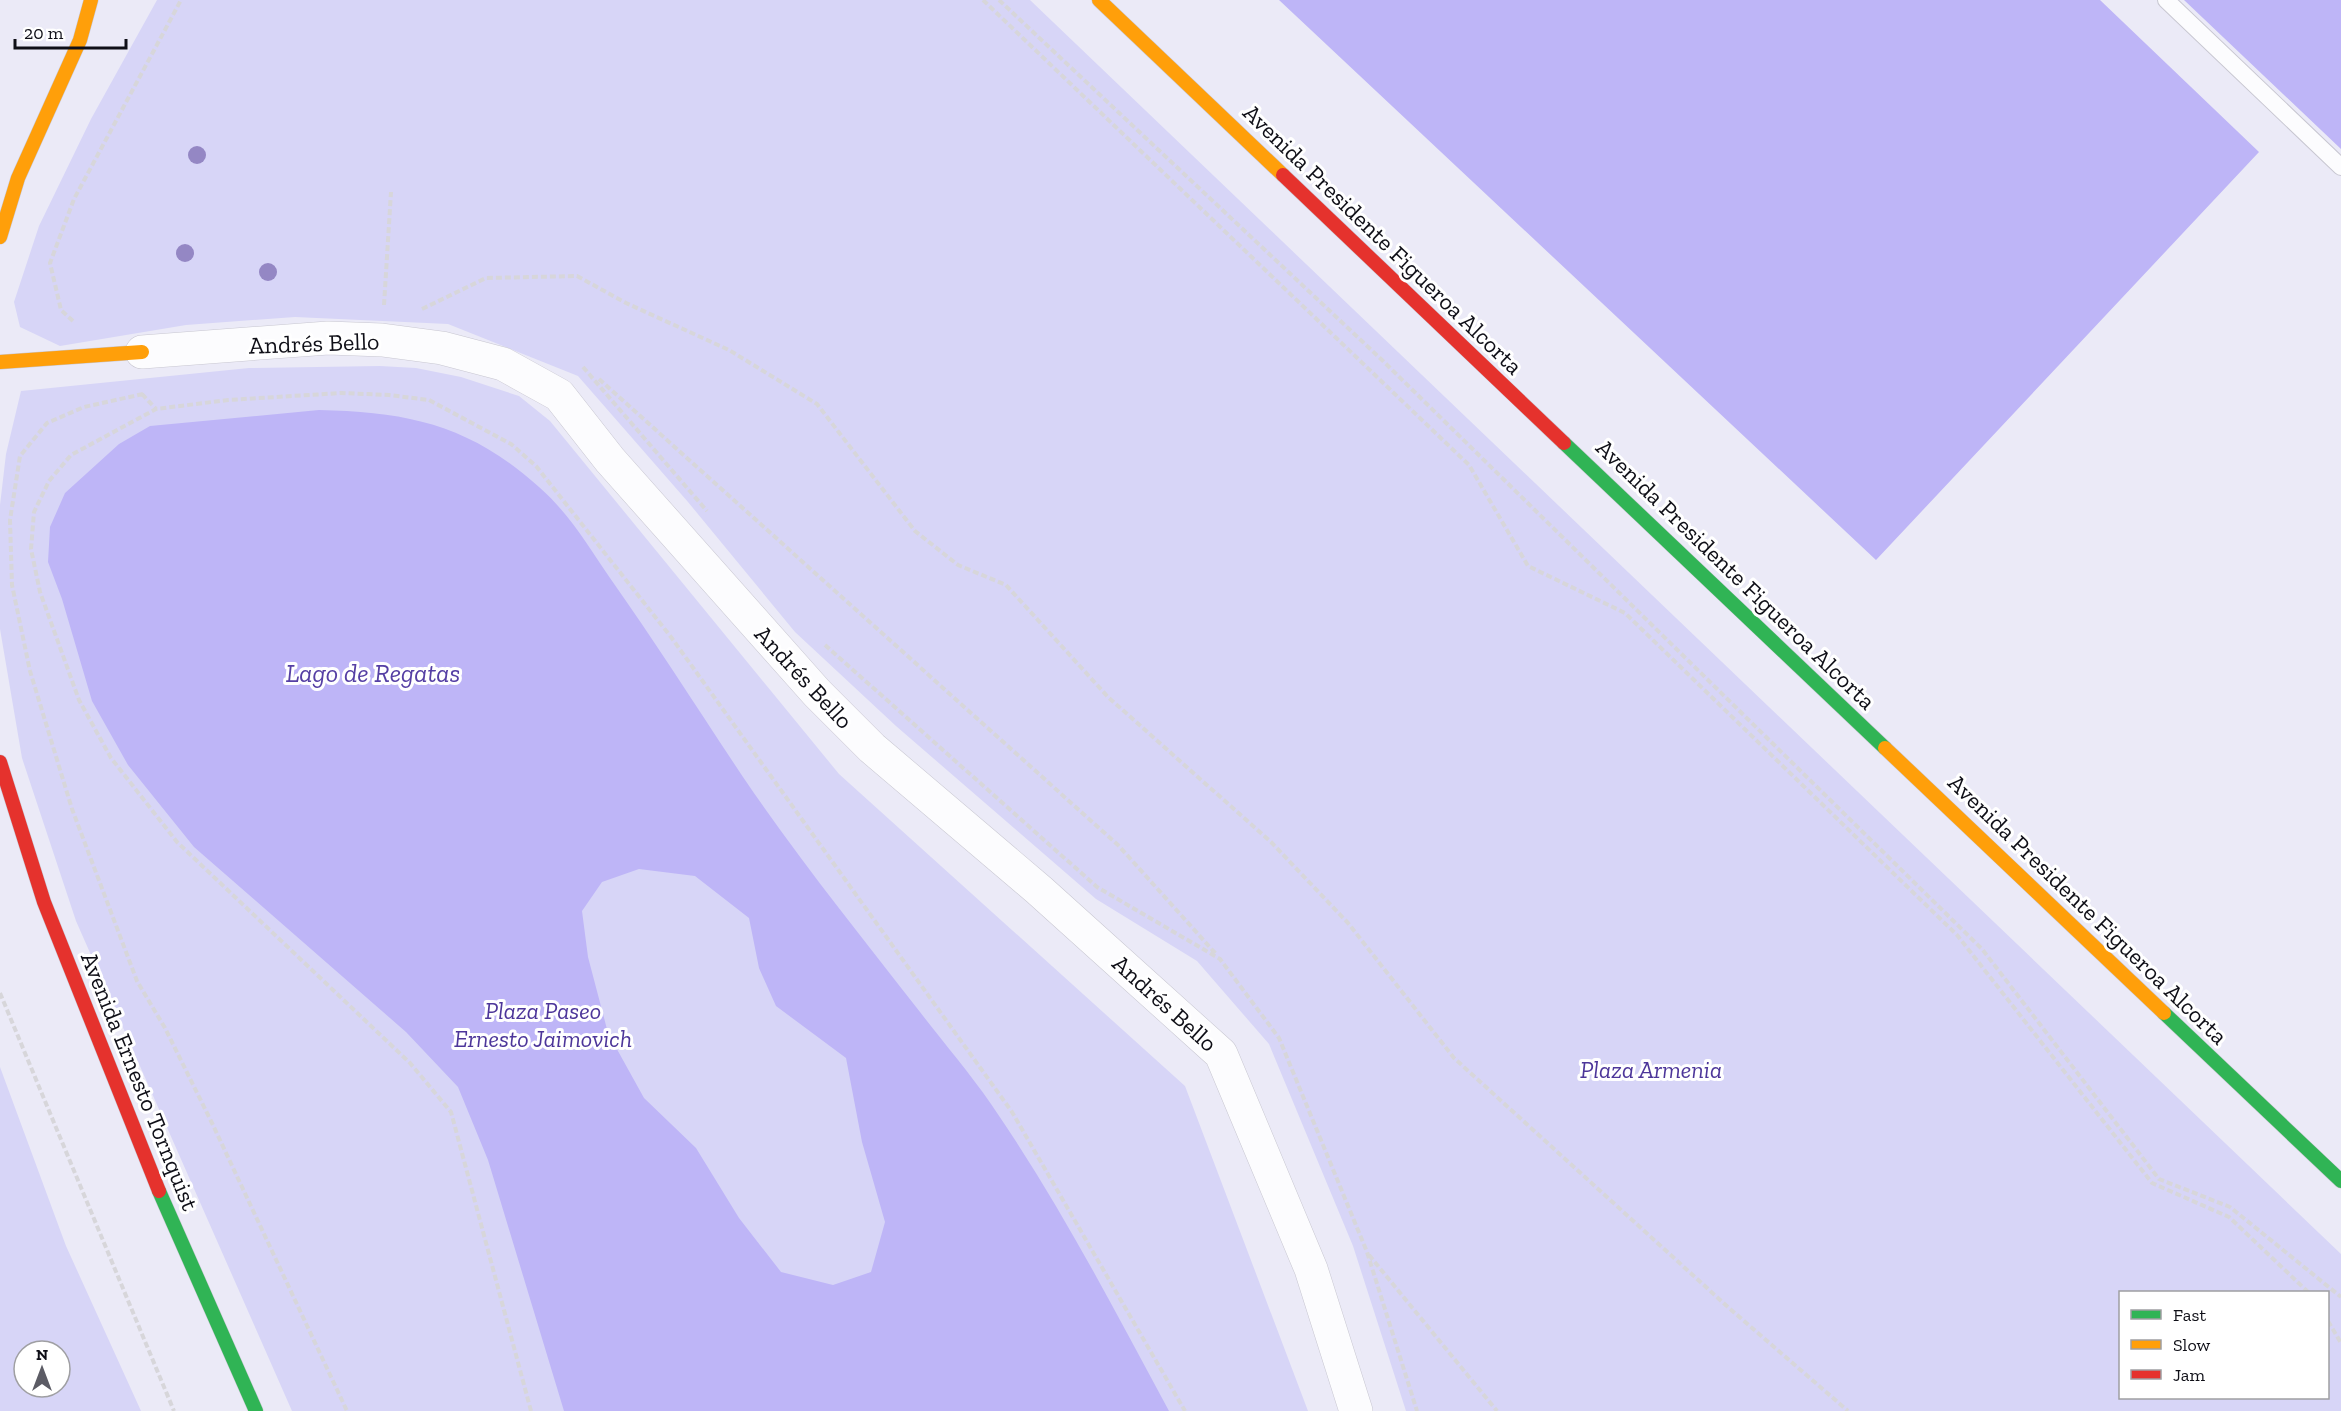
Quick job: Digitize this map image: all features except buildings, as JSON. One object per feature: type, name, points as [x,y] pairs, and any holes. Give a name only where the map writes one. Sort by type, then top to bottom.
[{"type":"main road","points":[[0,237],[18,178],[80,40],[91,0]]},
{"type":"main road","name":"Avenida Presidente Figueroa Alcorta","points":[[1099,0],[2341,1181]]},
{"type":"main road","name":"Andrés Bello","points":[[0,362],[142,352]]},
{"type":"main road","name":"Avenida Ernesto Tornquist","points":[[0,762],[44,902],[175,1230],[256,1411]]},
{"type":"street","name":"Andrés Bello","points":[[142,352],[328,338],[382,340],[442,348],[503,364],[558,395],[618,469],[817,693],[872,747],[1039,890],[1221,1054],[1311,1269],[1356,1411]]},
{"type":"lane","points":[[2166,0],[2341,167]]},
{"type":"path","points":[[106,356],[61,310],[50,263],[74,199],[181,0]]},
{"type":"path","points":[[983,0],[1469,465],[1528,566],[1625,613],[1957,935],[2152,1183],[2229,1217],[2306,1291]]},
{"type":"path","points":[[999,0],[1382,360],[1982,949],[2159,1179],[2230,1207],[2341,1297]]},
{"type":"path","points":[[382,340],[391,192]]},
{"type":"path","points":[[416,312],[486,278],[577,276],[626,303],[729,350],[817,404],[915,531],[958,565],[1006,585],[1108,697],[1271,842],[1348,923],[1454,1058],[1729,1308],[1848,1411]]},
{"type":"path","points":[[587,368],[1118,845],[1220,959]]},
{"type":"path","points":[[531,1411],[451,1112],[410,1063],[177,842],[111,758],[79,700],[40,592],[31,549],[34,512],[49,481],[71,455],[156,409],[228,400],[341,393],[389,395],[429,400],[511,444],[536,466],[671,637],[1012,1112],[1185,1411]]},
{"type":"path","points":[[143,394],[84,407],[46,423],[20,456],[10,520],[12,585],[30,671],[104,900],[137,981],[165,1028],[212,1122],[347,1411]]},
{"type":"path","points":[[0,993],[174,1411]]},
{"type":"path","points":[[1367,1252],[1497,1411]]},
{"type":"path","points":[[2329,1323],[2341,1342]]},
{"type":"green space","name":"Plaza Armenia","points":[[157,0],[1030,0],[2341,1254],[2341,1411],[1406,1411],[1353,1246],[1269,1044],[1197,961],[1096,899],[896,726],[795,632],[688,502],[578,376],[448,324],[295,317],[186,325],[60,346],[20,327],[14,302],[39,226],[91,119]]},
{"type":"green space","name":"Plaza Paseo Ernesto Jaimovich","points":[[380,366],[416,368],[461,377],[519,396],[550,421],[839,774],[1185,1086],[1308,1411],[292,1411],[76,921],[22,758],[0,629],[0,505],[6,454],[21,391],[249,368]]},
{"type":"green space","points":[[0,1067],[66,1246],[141,1411],[0,1411]]},
{"type":"water","points":[[1279,0],[2100,0],[2259,152],[1876,560]]},
{"type":"water","points":[[2184,0],[2341,0],[2341,149]]},
{"type":"water","name":"Lago de Regatas","points":[[319,410],[382,414],[437,426],[463,436],[513,466],[550,497],[586,542],[785,837],[991,1104],[1062,1216],[1169,1411],[564,1411],[488,1160],[458,1087],[406,1032],[194,847],[128,765],[92,701],[62,599],[48,562],[50,527],[65,493],[119,444],[150,426]],"holes":[[[639,869],[695,876],[749,918],[759,968],[776,1006],[846,1058],[862,1142],[885,1222],[871,1272],[833,1285],[781,1272],[739,1218],[696,1148],[644,1098],[608,1033],[588,957],[582,911],[602,882]]]},
{"type":"traffic: fast","points":[[1564,443],[1885,748]]},
{"type":"traffic: fast","points":[[2164,1013],[2341,1181]]},
{"type":"traffic: fast","points":[[159,1191],[256,1411]]},
{"type":"traffic: slow","points":[[0,237],[18,178],[80,40],[91,0]]},
{"type":"traffic: slow","points":[[1099,0],[1283,175]]},
{"type":"traffic: slow","points":[[0,362],[142,352]]},
{"type":"traffic: slow","points":[[1885,748],[2164,1013]]},
{"type":"traffic: jam","points":[[1283,175],[1564,443]]},
{"type":"traffic: jam","points":[[0,762],[44,902],[159,1191]]}]
